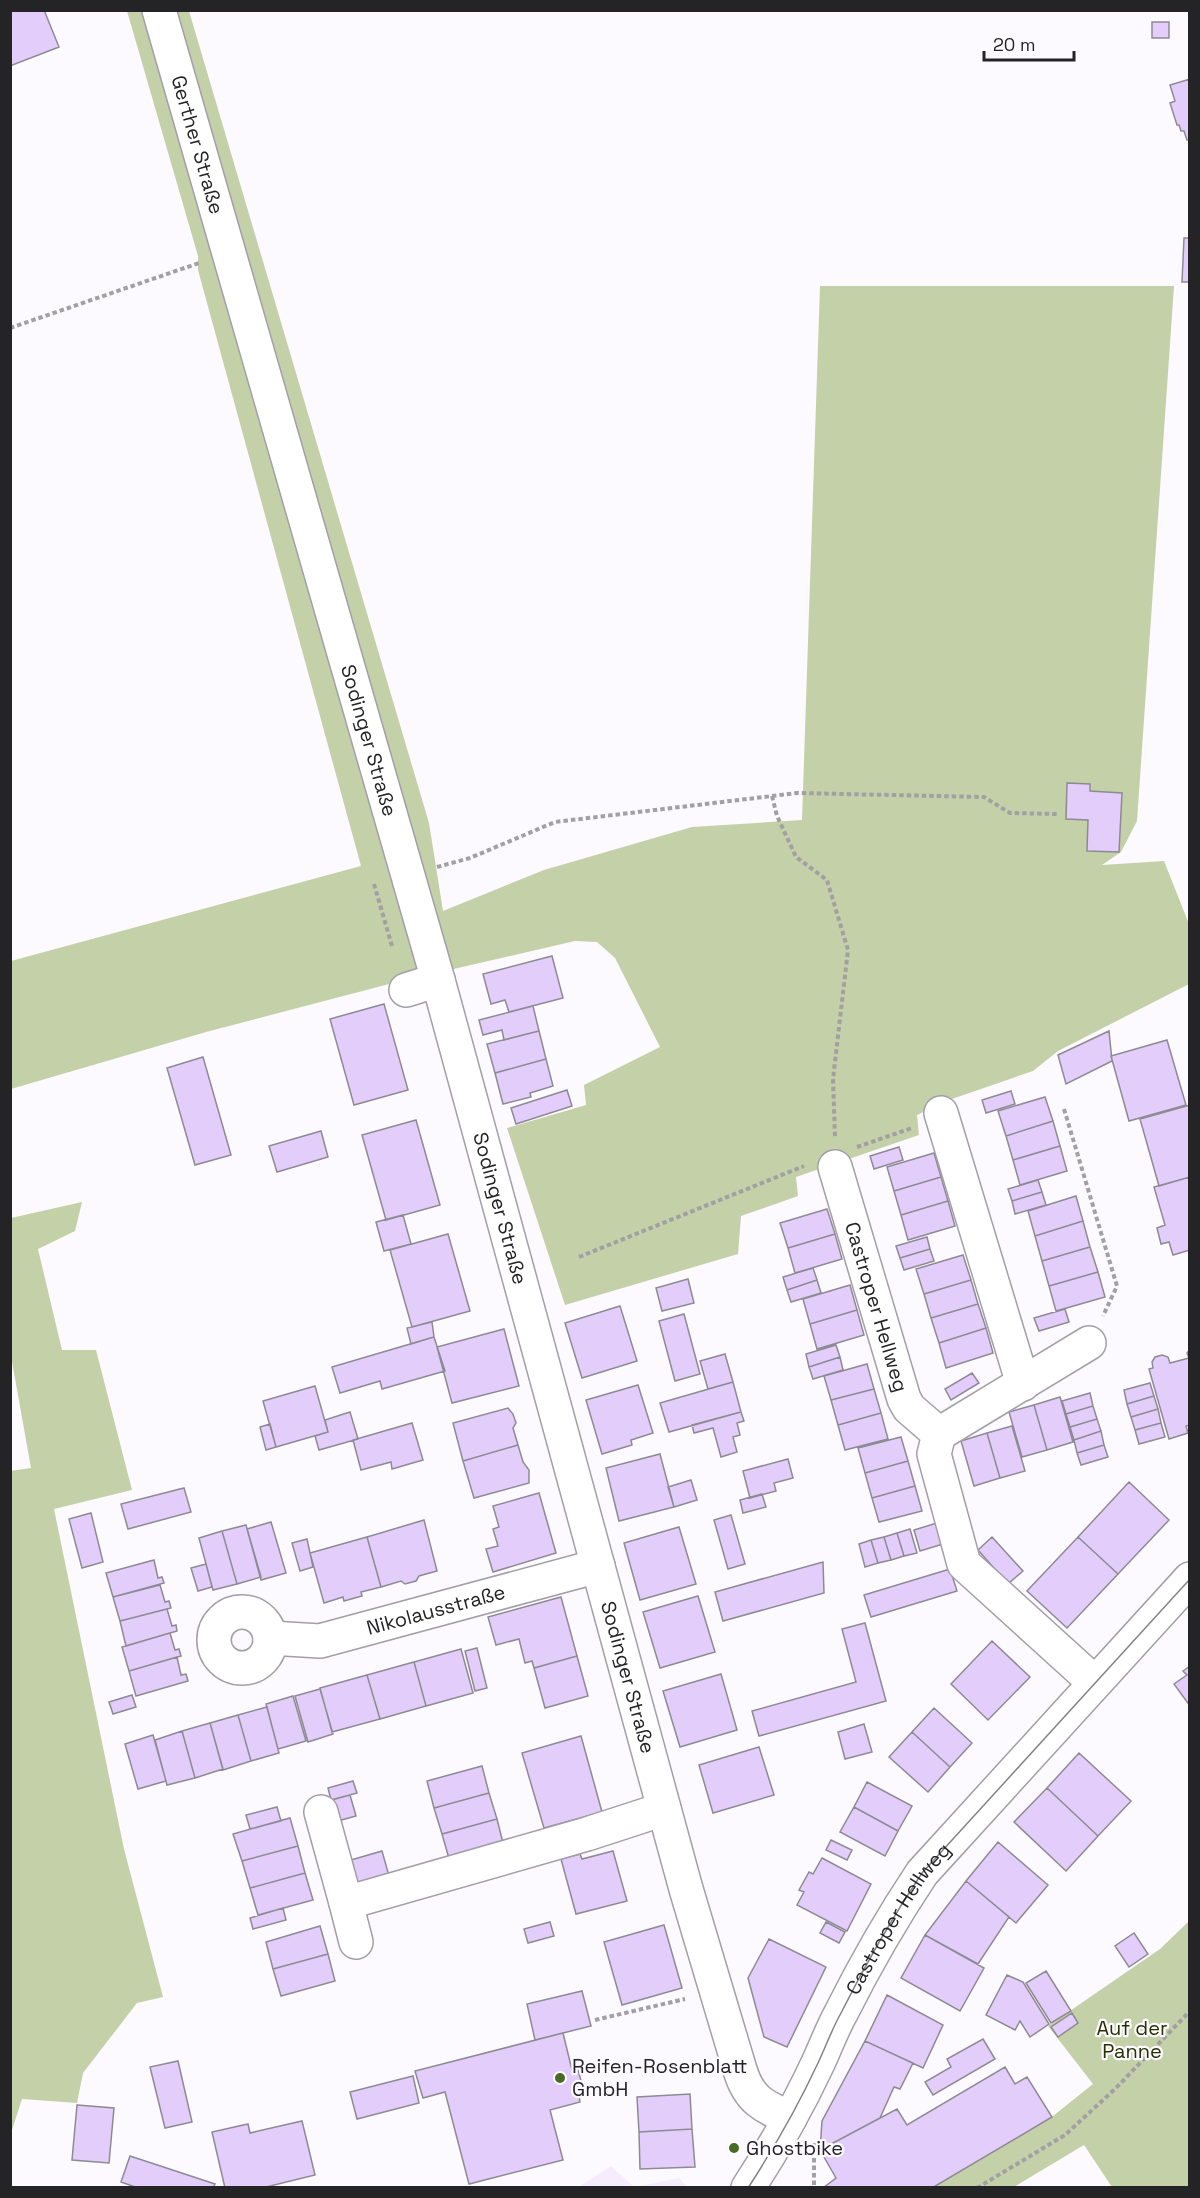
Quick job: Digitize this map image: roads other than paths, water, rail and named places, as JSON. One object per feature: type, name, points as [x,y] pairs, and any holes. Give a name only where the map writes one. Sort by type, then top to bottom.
[{"type":"street","name":"Gerther Straße","points":[[159,10],[232,266]]},
{"type":"street","name":"Sodinger Straße","points":[[232,266],[438,980],[664,1809],[745,2085],[753,2097],[765,2107],[790,2118]]},
{"type":"street","points":[[406,990],[438,980]]},
{"type":"street","points":[[941,1113],[1023,1384]]},
{"type":"street","name":"Castroper Hellweg","points":[[836,1161],[904,1399],[909,1408],[939,1434]]},
{"type":"street","points":[[1089,1343],[939,1434],[934,1454],[964,1564],[1094,1682]]},
{"type":"street","name":"Nikolausstraße","points":[[270,1638],[320,1641],[598,1566]]},
{"type":"street","name":"Castroper Hellweg","points":[[748,2187],[770,2155],[819,2062],[840,2014],[891,1922],[922,1873],[1190,1579]]},
{"type":"street","points":[[346,1903],[587,1834],[664,1809]]},
{"type":"street","points":[[321,1812],[356,1942]]},
{"type":"tram line","points":[[748,2188],[794,2111],[869,1959],[922,1873],[1190,1579]]},
{"type":"place","name":"Reifen-Rosenblatt GmbH","points":[[560,2078]]},
{"type":"place","name":"Ghostbike","points":[[734,2148]]},
{"type":"park label","name":"Auf der Panne","points":[[1132,2040]]}]
